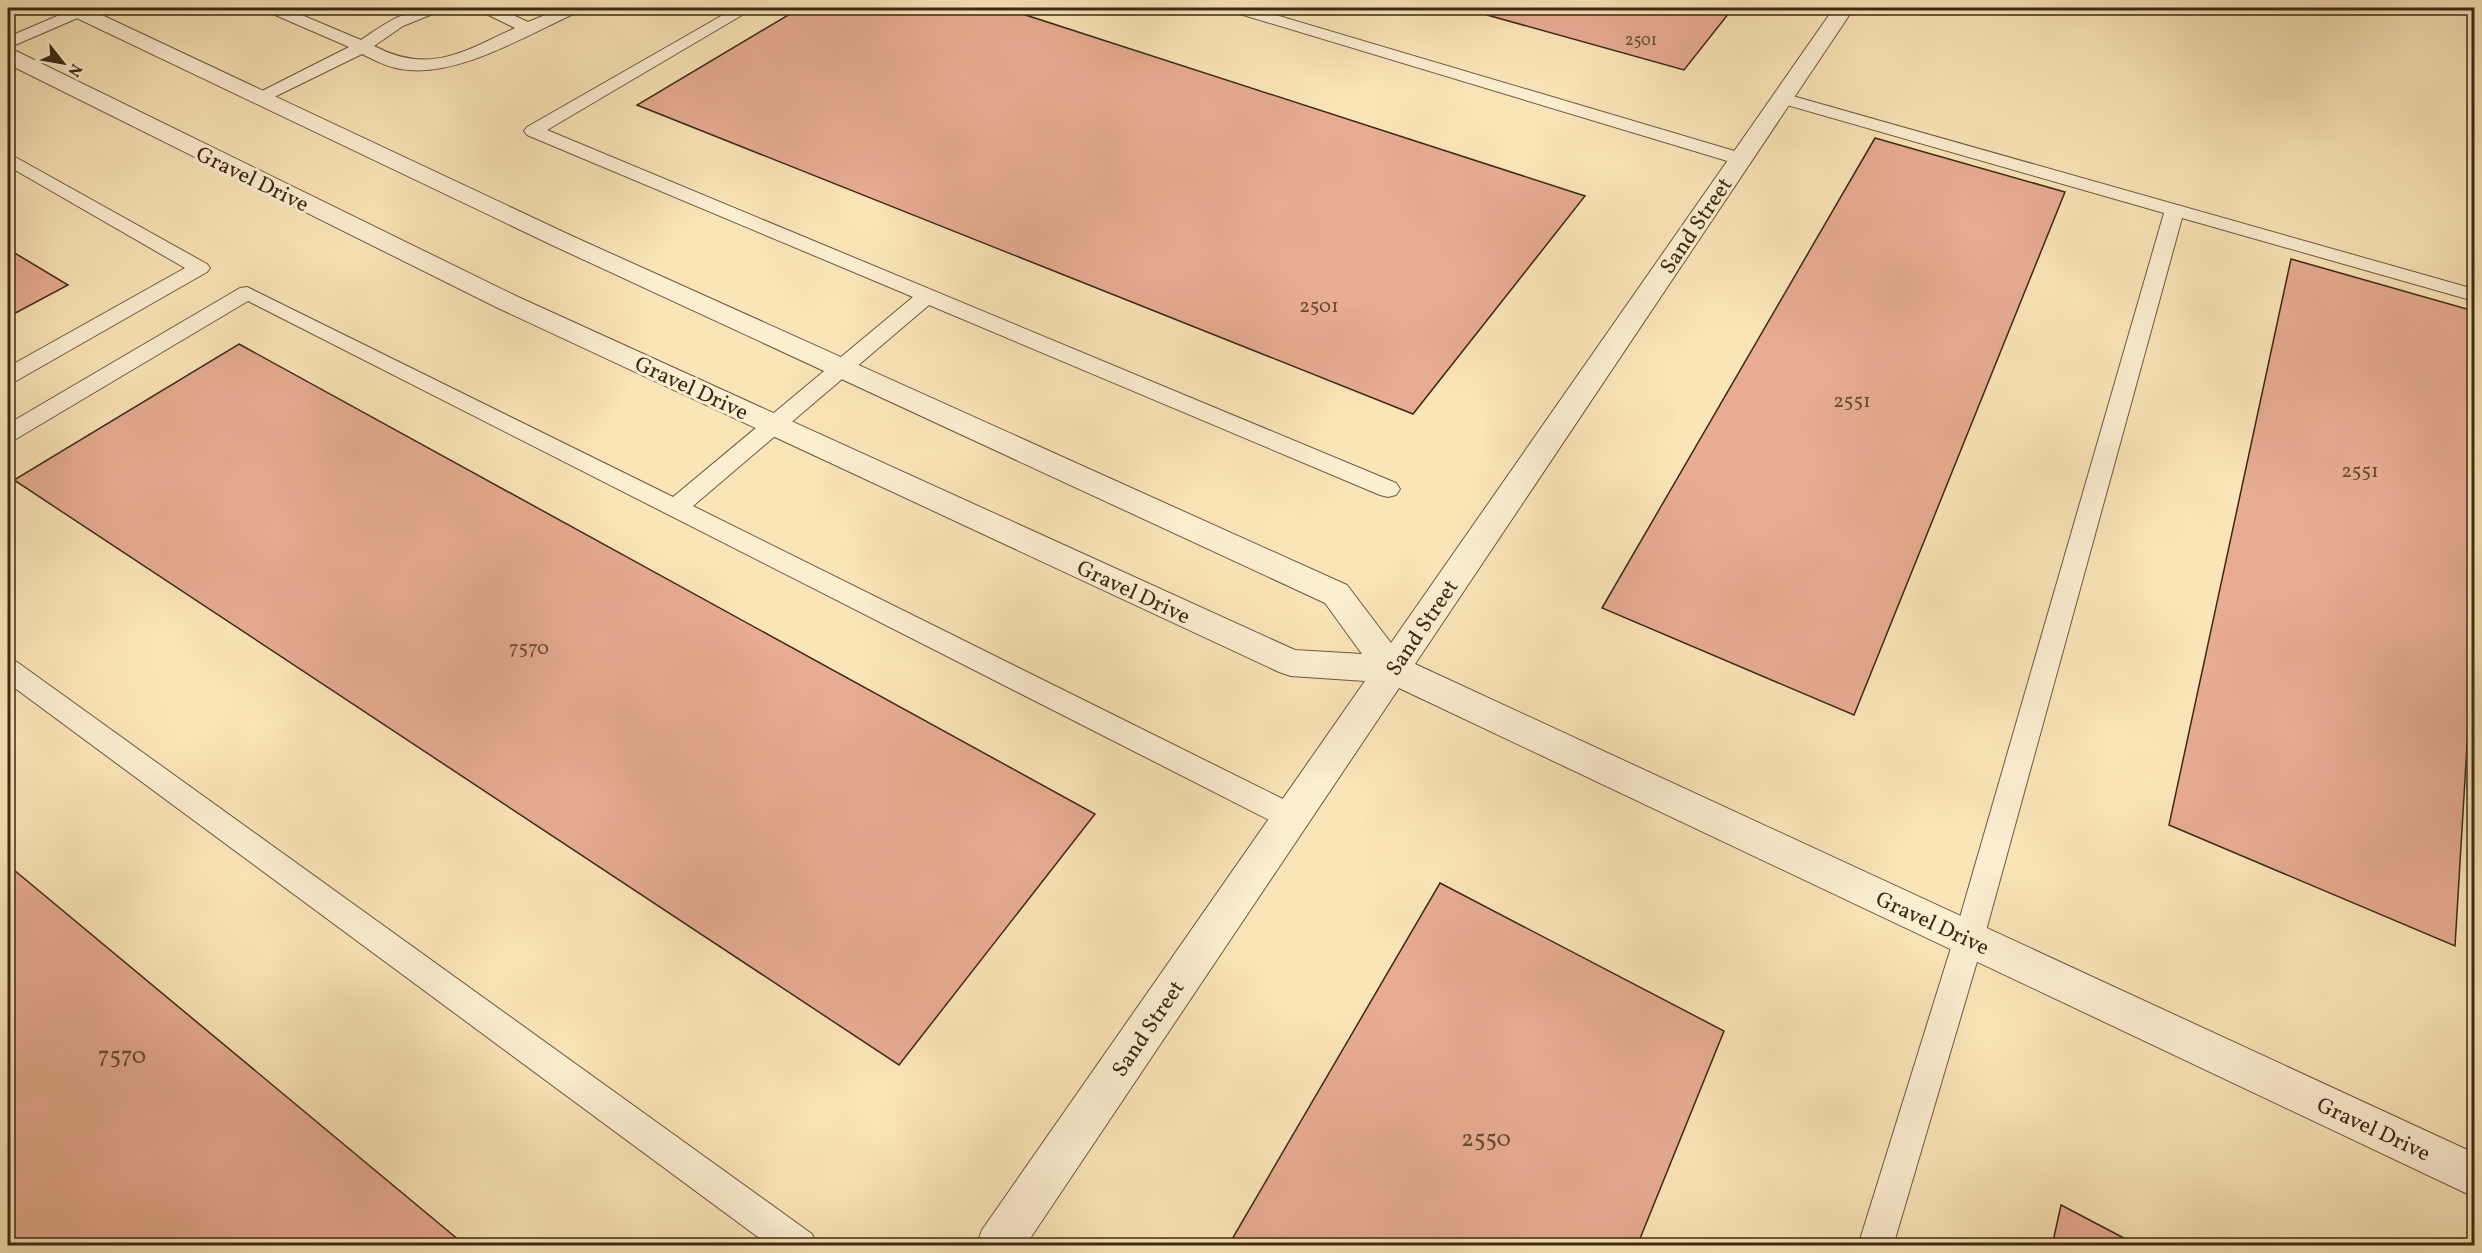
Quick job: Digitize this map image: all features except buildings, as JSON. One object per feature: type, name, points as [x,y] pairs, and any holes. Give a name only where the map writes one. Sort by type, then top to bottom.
[{"type":"street","name":"Sand Street","points":[[998,1245],[1844,8]]},
{"type":"street","name":"Gravel Drive","points":[[80,9],[563,241],[1336,594],[1392,669]]},
{"type":"street","name":"Gravel Drive","points":[[8,56],[507,302],[1291,663],[1392,669],[2475,1175]]},
{"type":"lane","points":[[272,8],[401,64],[422,65],[466,56],[574,8]]},
{"type":"lane","points":[[262,98],[362,47],[397,23],[434,8]]},
{"type":"lane","points":[[486,8],[528,28]]},
{"type":"lane","points":[[746,8],[533,131],[1388,489]]},
{"type":"lane","points":[[1236,8],[1741,159]]},
{"type":"lane","points":[[8,43],[80,9]]},
{"type":"lane","points":[[1782,98],[2475,295]]},
{"type":"lane","points":[[8,159],[200,268],[8,376]]},
{"type":"lane","points":[[1875,1245],[1969,938],[2175,210]]},
{"type":"lane","points":[[8,434],[247,293],[1291,817]]},
{"type":"lane","points":[[675,508],[927,296]]},
{"type":"lane","points":[[8,669],[800,1245]]}]
